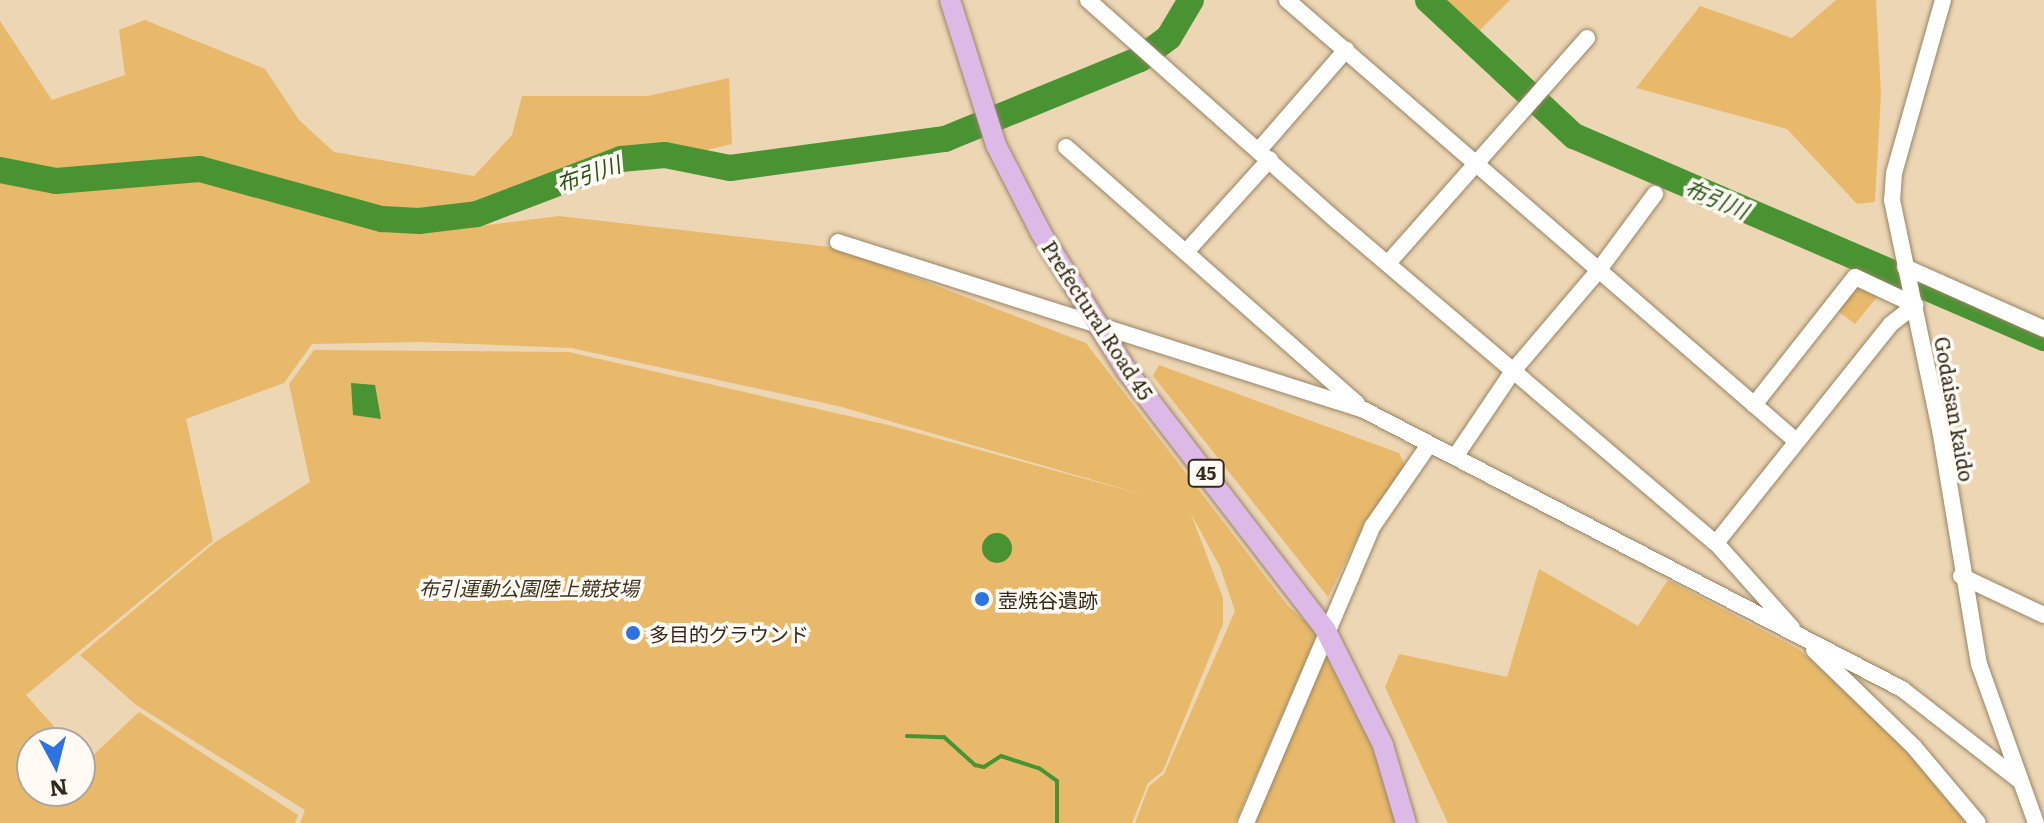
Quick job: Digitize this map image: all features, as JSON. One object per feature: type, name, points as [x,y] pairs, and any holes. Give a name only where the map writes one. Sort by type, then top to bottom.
[{"type":"main road","name":"Prefectural Road 45","points":[[950,0],[987,120],[1041,233],[1127,371],[1325,629],[1383,745],[1406,823]]},
{"type":"street","points":[[1088,0],[1139,48],[1716,543],[1802,639],[1914,747],[1978,823]]},
{"type":"street","points":[[1287,0],[1795,440]]},
{"type":"street","name":"Godaisan kaido","points":[[1943,0],[1894,173],[1892,200],[1941,435],[1961,576],[1979,664],[2036,823]]},
{"type":"street","points":[[1389,262],[1475,161],[1587,38]]},
{"type":"street","points":[[1186,252],[1346,50]]},
{"type":"street","points":[[1066,147],[1364,410]]},
{"type":"street","points":[[1457,454],[1513,371],[1598,271],[1655,194]]},
{"type":"street","points":[[838,242],[1364,410],[1428,446],[1457,454],[1802,639],[1902,689],[2020,781]]},
{"type":"street","points":[[1906,271],[2044,329]]},
{"type":"street","points":[[1716,543],[1795,440],[1913,299],[1855,277],[1754,405]]},
{"type":"street","points":[[1246,823],[1325,629],[1372,527],[1428,446]]},
{"type":"street","points":[[1961,576],[2044,615]]},
{"type":"green space","points":[[1448,0],[1510,0],[1476,34],[1445,5]]},
{"type":"green space","points":[[1836,0],[1876,0],[1881,94],[1875,202],[1857,204],[1787,129],[1636,88],[1700,6],[1792,38]]},
{"type":"green space","name":"布引運動公園陸上競技場","points":[[145,20],[265,69],[299,120],[334,152],[474,176],[512,135],[522,96],[648,96],[729,78],[732,144],[639,166],[479,226],[559,216],[838,248],[1086,343],[1288,606],[1318,633],[1235,823],[1135,823],[1149,786],[1164,774],[1235,611],[1220,567],[1191,514],[1223,598],[1223,624],[1163,771],[1148,783],[1132,823],[300,823],[305,810],[136,705],[80,655],[214,543],[310,482],[289,384],[314,350],[569,352],[888,425],[1148,496],[838,406],[571,348],[421,342],[312,344],[284,383],[186,419],[213,541],[26,695],[55,727],[16,727],[16,807],[96,807],[96,753],[139,712],[298,815],[295,823],[0,823],[0,21],[52,100],[125,75],[119,30]]},
{"type":"green space","points":[[1860,287],[1878,296],[1855,324],[1834,308],[1850,289]]},
{"type":"green space","points":[[1159,365],[1399,453],[1406,467],[1366,520],[1328,597],[1153,376]]},
{"type":"green space","points":[[1539,569],[1638,626],[1668,580],[1800,650],[1907,750],[1966,823],[1448,823],[1385,687],[1399,654],[1507,677]]},
{"type":"green space","points":[[1323,650],[1372,747],[1396,823],[1238,823]]},
{"type":"shaded area","points":[[351,383],[375,385],[381,419],[353,415]]},
{"type":"shaded area","points":[[997,533],[1008,537],[1012,548],[1008,559],[997,563],[986,559],[982,548],[986,537]]},
{"type":"waterway","name":"布引川","points":[[0,170],[56,181],[200,169],[382,219],[419,221],[477,214],[621,159],[665,155],[730,168],[945,139],[1140,59],[1169,37],[1191,0]]},
{"type":"waterway","name":"布引川","points":[[1428,0],[1574,136],[2044,338]]},
{"type":"waterway","points":[[907,736],[944,737],[975,765],[984,767],[1001,756],[1039,768],[1057,781],[1057,823]]},
{"type":"place","name":"壺焼谷遺跡","points":[[982,599]]},
{"type":"place","name":"多目的グラウンド","points":[[633,633]]}]
